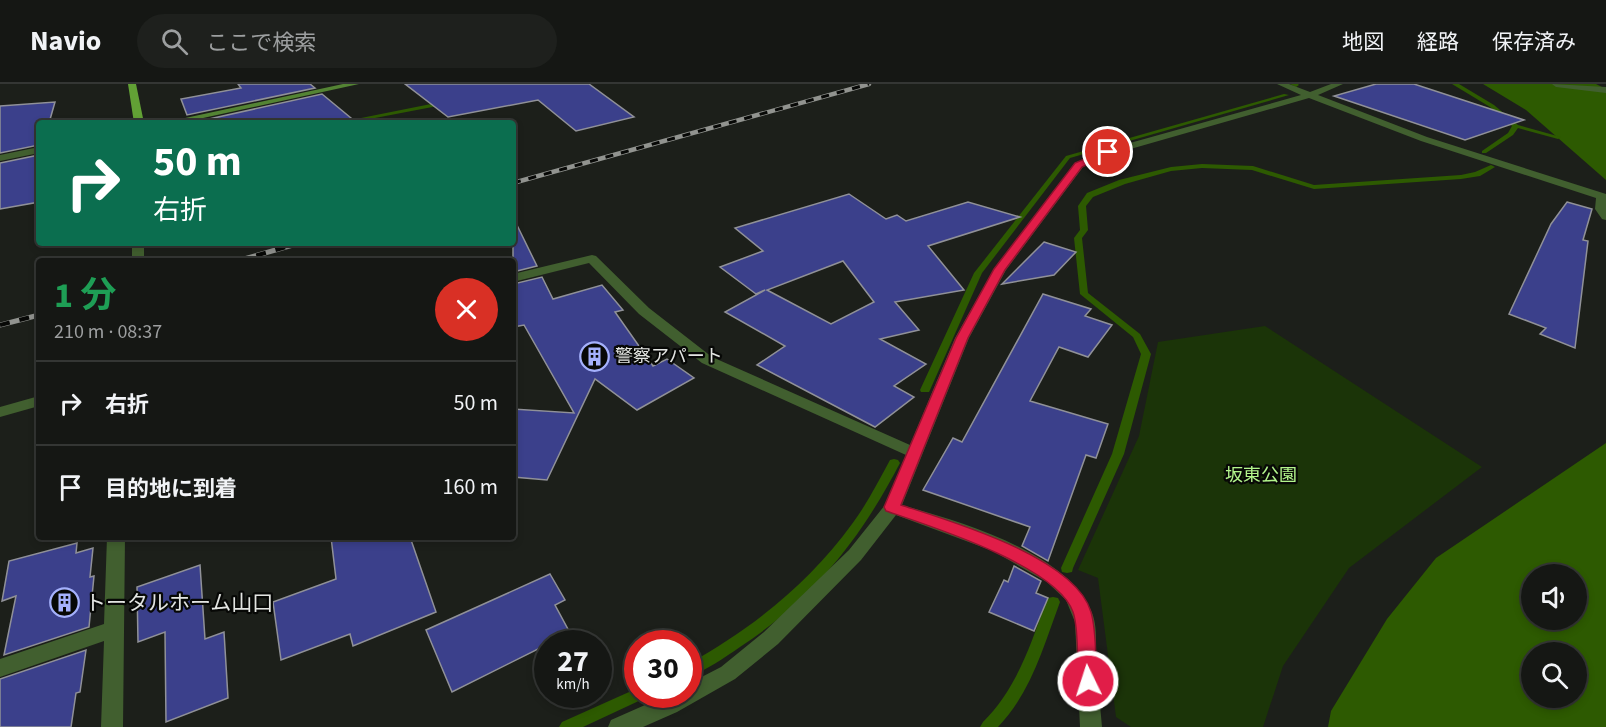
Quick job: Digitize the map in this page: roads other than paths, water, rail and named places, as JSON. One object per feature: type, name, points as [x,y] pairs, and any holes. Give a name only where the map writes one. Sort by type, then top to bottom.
[{"type":"main road","points":[[132,84],[138,120]]},
{"type":"main road","points":[[181,120],[355,84]]},
{"type":"street","points":[[1281,84],[1424,139],[1604,197],[1601,209],[1606,217]]},
{"type":"street","points":[[619,727],[670,705],[728,673],[771,638],[855,555],[892,507],[962,338],[1000,269],[1079,165],[1092,158],[1159,137],[1310,95],[1339,84]]},
{"type":"street","points":[[1556,84],[1606,90]]},
{"type":"street","points":[[0,158],[36,151]]},
{"type":"street","points":[[516,277],[592,259],[644,311],[707,360],[915,453]]},
{"type":"street","points":[[0,412],[36,402]]},
{"type":"street","points":[[892,507],[929,518],[1002,548],[1037,566],[1068,591],[1083,612],[1091,727]]},
{"type":"street","points":[[112,727],[116,540]]},
{"type":"street","points":[[0,668],[115,629]]},
{"type":"waterway","points":[[1455,84],[1492,106],[1516,126]]},
{"type":"waterway","points":[[925,390],[978,273],[1068,157],[1286,95]]},
{"type":"waterway","points":[[355,120],[446,103]]},
{"type":"waterway","points":[[1484,152],[1511,134],[1516,126]]},
{"type":"waterway","points":[[1516,126],[1558,137]]},
{"type":"waterway","points":[[1067,568],[1118,454],[1146,354],[1137,336],[1084,294],[1078,238],[1084,230],[1082,206],[1090,195],[1122,182],[1171,169],[1202,166],[1253,168],[1314,187],[1461,177],[1477,174],[1491,167]]},
{"type":"waterway","points":[[702,663],[752,632],[809,584],[857,527],[894,463]]},
{"type":"waterway","points":[[988,727],[1011,700],[1020,685],[1053,602]]},
{"type":"waterway","points":[[567,727],[624,701]]},
{"type":"railway","points":[[516,182],[869,84]]},
{"type":"railway","points":[[248,258],[290,246]]},
{"type":"railway","points":[[0,325],[36,316]]},
{"type":"place","name":"警察アパート","points":[[594,356]]},
{"type":"place","name":"トータルホーム山口","points":[[64,603]]},
{"type":"park label","name":"坂東公園","points":[[1261,475]]}]
